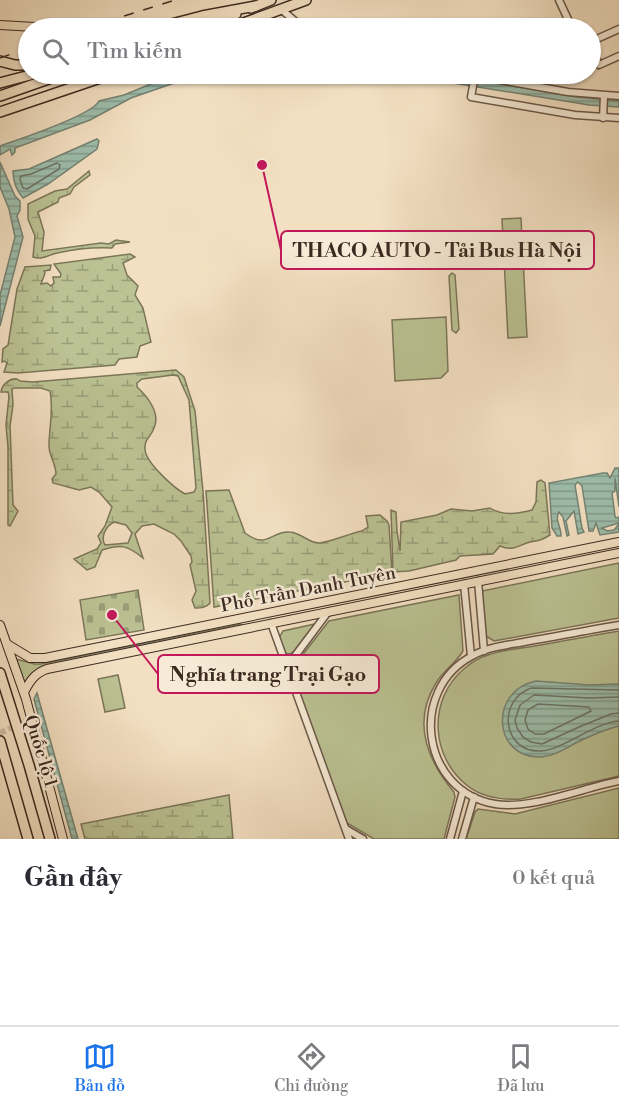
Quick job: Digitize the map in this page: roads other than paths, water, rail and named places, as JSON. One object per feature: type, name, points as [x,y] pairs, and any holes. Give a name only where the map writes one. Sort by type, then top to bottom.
[{"type":"highway","points":[[223,18],[271,0]]},
{"type":"highway","points":[[260,18],[306,0]]},
{"type":"highway","points":[[194,18],[256,6]]},
{"type":"highway","points":[[0,61],[18,64]]},
{"type":"highway","points":[[0,83],[18,78]]},
{"type":"highway","points":[[0,96],[34,84]]},
{"type":"highway","points":[[0,112],[83,84]]},
{"type":"highway","name":"Quốc lộ 1","points":[[0,673],[50,839]]},
{"type":"highway","name":"Quốc lộ 1","points":[[0,741],[28,839]]},
{"type":"main road","points":[[0,26],[18,27]]},
{"type":"main road","name":"Phố Trần Danh Tuyên","points":[[7,644],[30,658],[45,658],[619,542]]},
{"type":"main road","name":"Phố Trần Danh Tuyên","points":[[24,692],[40,671],[47,669],[619,553]]},
{"type":"main road","points":[[469,572],[471,583]]},
{"type":"main road","points":[[268,613],[271,624]]},
{"type":"main road","points":[[0,625],[24,692],[63,839]]},
{"type":"street","points":[[559,0],[567,18]]},
{"type":"street","points":[[282,10],[291,18]]},
{"type":"street","points":[[601,37],[619,29]]},
{"type":"street","points":[[601,64],[619,56]]},
{"type":"street","points":[[473,84],[471,97],[603,118],[619,118]]},
{"type":"street","points":[[524,84],[568,92],[619,96]]},
{"type":"street","points":[[603,118],[604,96]]},
{"type":"street","points":[[471,583],[484,651]]},
{"type":"street","points":[[471,583],[471,656]]},
{"type":"street","points":[[286,668],[328,612]]},
{"type":"street","points":[[271,624],[350,839]]},
{"type":"street","points":[[619,625],[484,651],[471,656],[460,664],[442,685],[434,703],[430,724],[434,750],[447,775],[463,790],[492,804],[519,805],[619,781]]},
{"type":"street","points":[[450,839],[463,790]]},
{"type":"street","points":[[462,839],[474,797]]},
{"type":"street","points":[[346,829],[363,839]]},
{"type":"water","points":[[151,84],[171,84],[131,98],[90,120],[15,148],[12,155],[10,149],[0,155],[0,146],[70,120],[94,107],[99,101],[124,95]]},
{"type":"water","points":[[460,84],[501,84],[577,97],[619,101],[619,107],[589,105]]},
{"type":"water","points":[[97,139],[99,141],[97,149],[48,184],[23,198],[17,189],[13,171],[29,169]]},
{"type":"water","points":[[0,162],[15,196],[20,201],[17,216],[23,237],[0,326],[0,295],[15,237],[9,209],[0,187]]},
{"type":"water","points":[[615,468],[619,468],[619,507],[615,478],[615,491],[612,493],[615,516],[619,517],[619,523],[602,528],[607,531],[614,530],[619,524],[619,532],[600,535],[596,523],[593,531],[589,531],[582,486],[578,482],[575,485],[584,532],[578,534],[574,511],[566,521],[569,535],[567,536],[563,517],[559,512],[557,518],[561,536],[557,536],[552,528],[549,483],[603,473],[607,473],[610,478]]},
{"type":"water","points":[[536,681],[589,685],[619,684],[619,726],[592,735],[552,755],[541,757],[525,755],[513,747],[506,736],[503,724],[504,710],[510,697],[520,687]]},
{"type":"water","points":[[37,693],[78,839],[72,839],[34,699]]},
{"type":"tunnel","points":[[0,733],[32,718]]},
{"type":"railway","points":[[118,18],[175,0]]},
{"type":"railway","points":[[0,58],[18,52]]},
{"type":"place","name":"THACO AUTO - Tải Bus Hà Nội","points":[[262,165]]},
{"type":"place","name":"Nghĩa trang Trại Gạo","points":[[112,615]]}]
